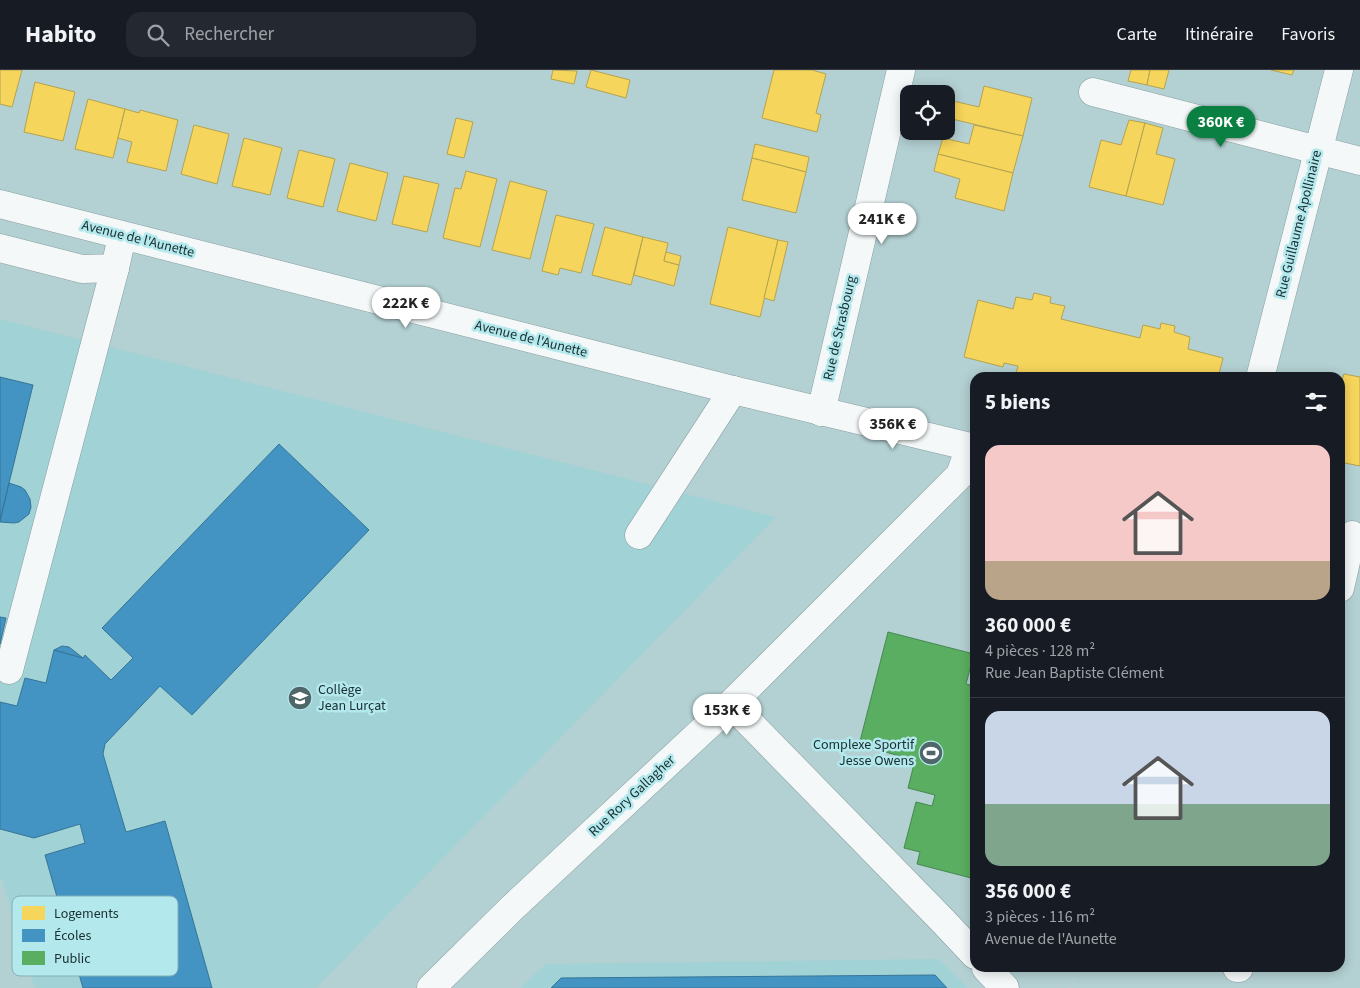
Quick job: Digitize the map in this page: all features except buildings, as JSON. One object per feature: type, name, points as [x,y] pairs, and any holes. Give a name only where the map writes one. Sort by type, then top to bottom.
[{"type":"street","name":"Rue de Strasbourg","points":[[821,412],[901,70]]},
{"type":"street","name":"Rue Guillaume Apollinaire","points":[[1262,372],[1339,70]]},
{"type":"street","points":[[1093,92],[1360,162]]},
{"type":"street","name":"Avenue de l'Aunette","points":[[0,204],[732,390],[970,446]]},
{"type":"street","points":[[9,670],[115,268],[122,235]]},
{"type":"street","points":[[0,248],[82,269],[115,268]]},
{"type":"street","points":[[639,535],[732,390]]},
{"type":"street","name":"Rue Rory Gallagher","points":[[431,988],[512,908],[731,704],[960,475],[970,453]]},
{"type":"street","points":[[1345,563],[1351,534]]},
{"type":"street","points":[[731,704],[970,950]]},
{"type":"street","points":[[990,972],[1005,988]]},
{"type":"path","points":[[1070,988],[1076,972]]},
{"type":"shaded area","name":"Collège Jean Lurçat","points":[[0,319],[776,517],[316,988],[35,988],[31,976],[178,976],[178,896],[12,896],[12,913],[2,880],[0,879]]},
{"type":"shaded area","points":[[939,959],[968,988],[520,988],[546,964]]},
{"type":"place","name":"Collège Jean Lurçat","points":[[300,698]]},
{"type":"place","name":"Complexe Sportif Jesse Owens","points":[[931,753]]}]
